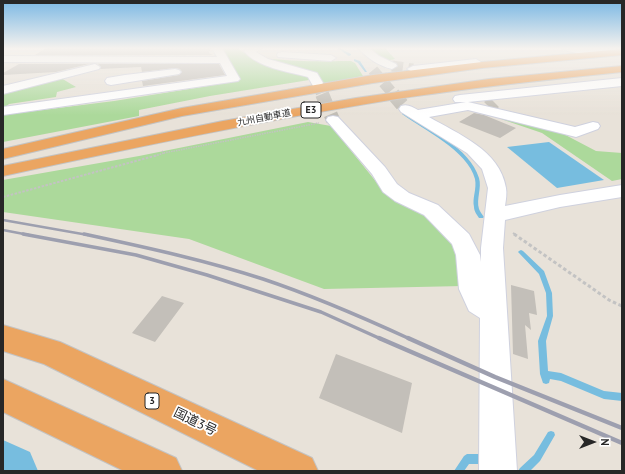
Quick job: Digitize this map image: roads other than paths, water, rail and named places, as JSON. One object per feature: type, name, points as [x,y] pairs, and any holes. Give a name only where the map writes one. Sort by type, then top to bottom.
[{"type":"highway","points":[[3,154],[182,112],[373,79],[442,70]]},
{"type":"highway","name":"九州自動車道","points":[[3,154],[138,128],[347,91],[515,70]]},
{"type":"highway","name":"九州自動車道","points":[[3,171],[261,119],[356,102],[476,84],[611,70]]},
{"type":"highway","points":[[261,119],[351,112],[456,99]]},
{"type":"highway","name":"国道3号","points":[[3,338],[50,352],[299,471]]},
{"type":"highway","points":[[3,395],[127,452],[162,471]]},
{"type":"street","points":[[3,90],[83,70]]},
{"type":"street","points":[[111,81],[178,70]]},
{"type":"street","points":[[3,112],[234,79],[229,70]]},
{"type":"street","points":[[296,70],[313,75],[317,83]]},
{"type":"street","points":[[456,99],[622,82]]},
{"type":"street","points":[[498,471],[492,248],[496,215],[497,188],[490,166],[473,150],[410,112],[468,106],[490,106],[550,96]]},
{"type":"street","points":[[490,106],[576,132],[593,126]]},
{"type":"street","points":[[333,120],[379,170],[390,188],[402,197],[431,210],[461,240],[468,255],[472,289],[478,303],[493,312]]},
{"type":"street","points":[[496,215],[560,201],[622,191]]},
{"type":"water","points":[[549,142],[604,180],[557,188],[507,147]]},
{"type":"waterway","points":[[403,113],[455,148],[471,166],[477,180],[478,187],[476,207],[481,217]]},
{"type":"waterway","points":[[521,252],[542,273],[549,293],[550,316],[542,341],[544,374]]},
{"type":"waterway","points":[[544,374],[561,377],[604,395],[622,397]]},
{"type":"waterway","points":[[544,374],[546,380]]},
{"type":"waterway","points":[[523,471],[537,458],[551,435]]},
{"type":"waterway","points":[[459,471],[467,459],[480,459]]},
{"type":"waterway","points":[[3,467],[11,471]]},
{"type":"tunnel","points":[[373,70],[394,95]]},
{"type":"tunnel","points":[[317,83],[322,95]]},
{"type":"tunnel","points":[[322,94],[333,120]]},
{"type":"tunnel","points":[[393,94],[406,109]]},
{"type":"tunnel","points":[[489,107],[494,102]]},
{"type":"railway","points":[[3,220],[88,235]]},
{"type":"railway","points":[[3,230],[29,235]]},
{"type":"railway","points":[[23,234],[136,255],[207,275],[321,312],[381,339]]},
{"type":"railway","points":[[84,234],[197,260],[263,279],[338,307],[410,339]]},
{"type":"railway","points":[[379,338],[622,443]]},
{"type":"railway","points":[[408,338],[495,377],[622,428]]}]
